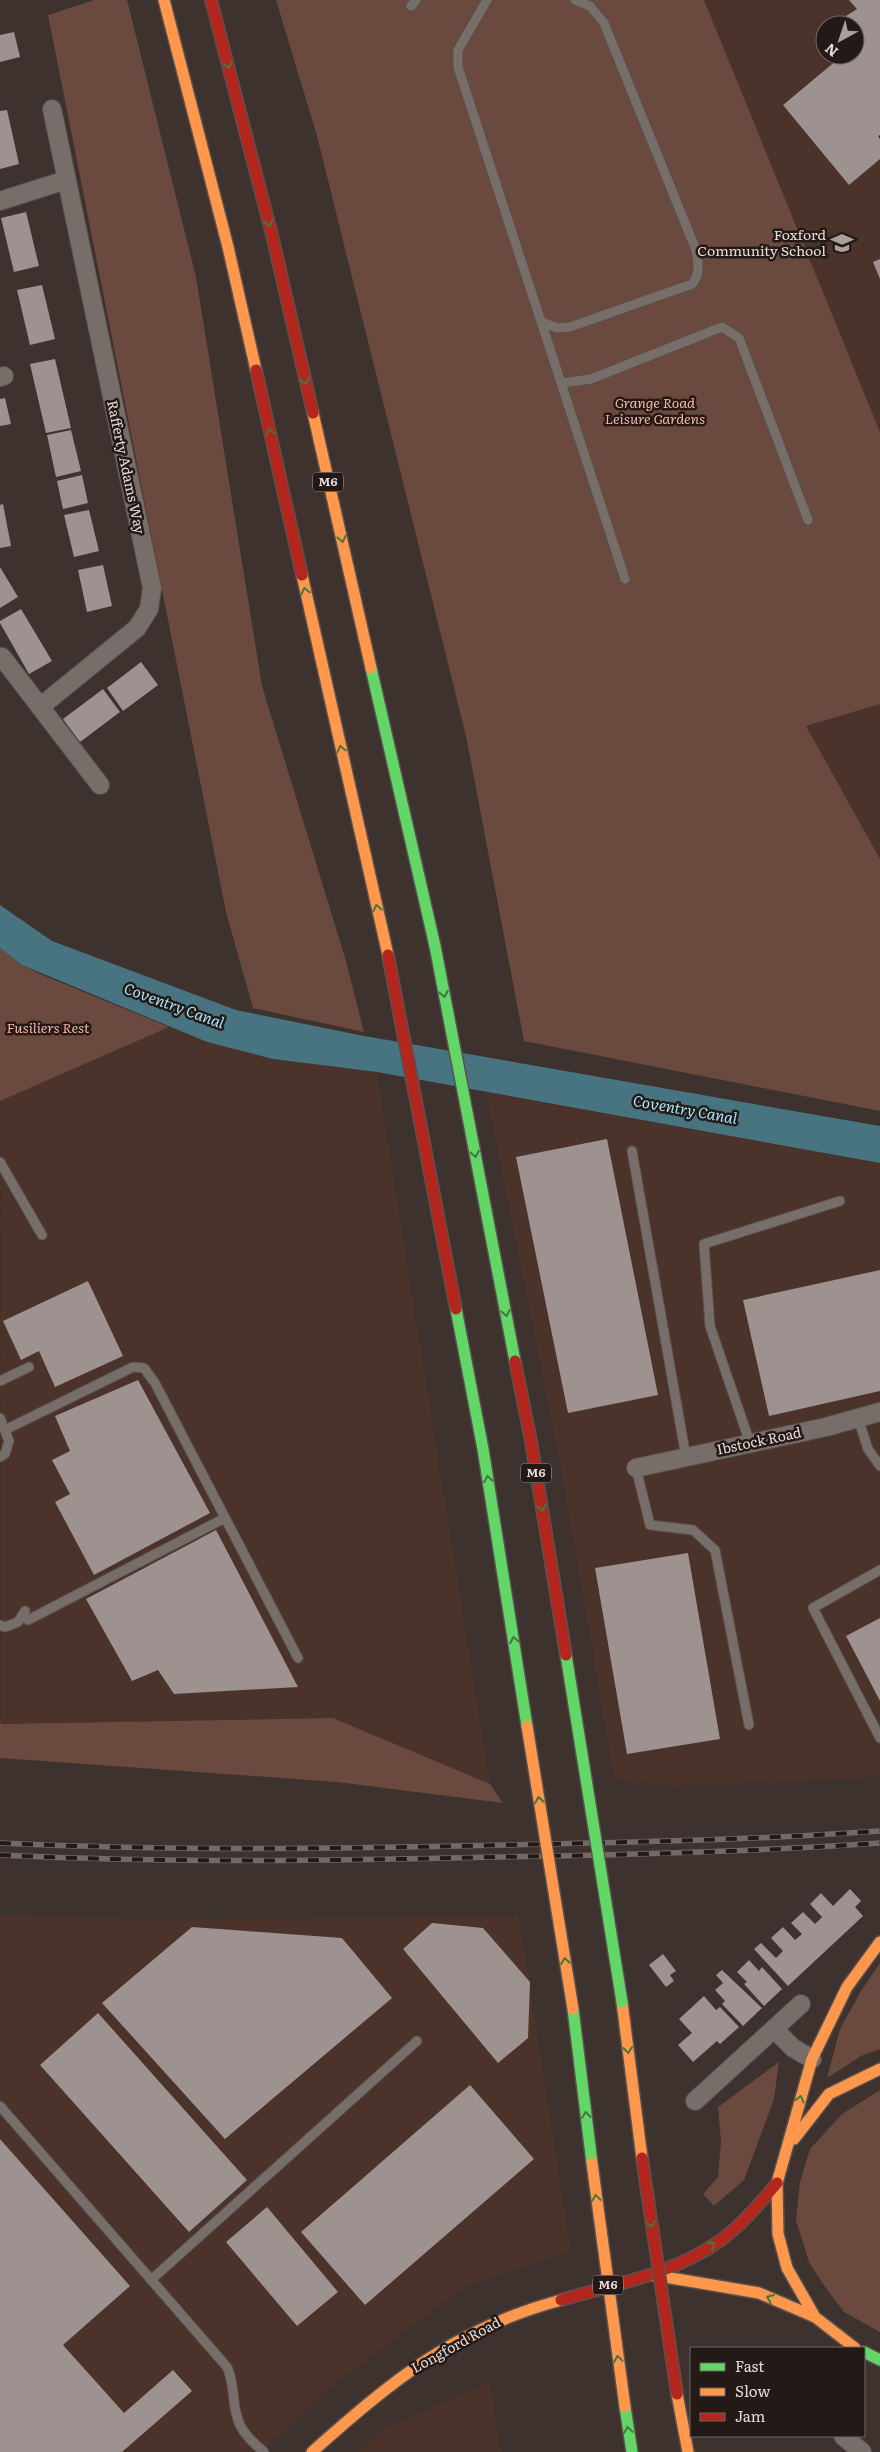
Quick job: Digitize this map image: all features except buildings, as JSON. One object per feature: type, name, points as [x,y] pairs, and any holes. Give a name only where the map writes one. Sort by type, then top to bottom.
[{"type":"main road","name":"M6","points":[[164,0],[228,247],[388,956],[483,1449],[573,2009],[632,2452]]},
{"type":"main road","name":"M6","points":[[211,0],[272,235],[435,946],[531,1441],[622,2002],[642,2158],[677,2394],[688,2452]]},
{"type":"main road","name":"Longford Road","points":[[815,2317],[787,2268],[778,2234],[777,2183],[812,2059],[847,1987],[880,1942]]},
{"type":"main road","name":"Longford Road","points":[[788,2146],[829,2094],[880,2069]]},
{"type":"main road","name":"Longford Road","points":[[312,2452],[395,2381],[439,2351],[488,2325],[543,2304],[653,2275],[714,2245],[749,2216],[777,2183]]},
{"type":"main road","name":"Longford Road","points":[[653,2275],[759,2293],[815,2317],[853,2347]]},
{"type":"main road","points":[[865,2352],[880,2360]]},
{"type":"street","name":"Rafferty Adams Way","points":[[40,707],[137,628],[149,610],[152,588],[52,109]]},
{"type":"street","points":[[0,201],[66,180]]},
{"type":"street","points":[[2,657],[100,785]]},
{"type":"street","name":"Ibstock Road","points":[[636,1468],[880,1412]]},
{"type":"street","points":[[695,2101],[801,2004]]},
{"type":"street","points":[[774,2029],[792,2048],[812,2059]]},
{"type":"street","points":[[845,2437],[862,2452]]},
{"type":"lane","points":[[487,0],[458,50],[458,67],[625,580]]},
{"type":"lane","points":[[542,322],[557,328],[570,327],[617,311],[692,284],[697,278],[699,268],[696,250],[604,23],[590,6],[575,0]]},
{"type":"lane","points":[[562,383],[591,379],[722,327],[732,332],[739,338],[808,520]]},
{"type":"lane","points":[[632,1151],[686,1457]]},
{"type":"lane","points":[[0,1162],[42,1235]]},
{"type":"lane","points":[[750,1443],[710,1326],[704,1244],[840,1201]]},
{"type":"lane","points":[[0,1381],[29,1367]]},
{"type":"lane","points":[[5,1430],[133,1367],[144,1368],[156,1383],[298,1658]]},
{"type":"lane","points":[[0,1418],[9,1440],[6,1454],[0,1457]]},
{"type":"lane","points":[[858,1418],[868,1448],[880,1466]]},
{"type":"lane","points":[[636,1468],[650,1525],[693,1530],[715,1550],[749,1725]]},
{"type":"lane","points":[[0,1625],[5,1627],[18,1622],[27,1615],[225,1518]]},
{"type":"lane","points":[[880,1570],[813,1608],[880,1738]]},
{"type":"lane","name":"Longford Road","points":[[866,1960],[880,1947]]},
{"type":"lane","points":[[151,2280],[417,2041]]},
{"type":"lane","points":[[0,2106],[227,2367],[232,2377],[235,2412],[240,2425],[264,2452]]},
{"type":"shaded area","name":"Foxford Community School","points":[[704,0],[880,0],[880,432]]},
{"type":"shaded area","points":[[880,704],[880,859],[806,726]]},
{"type":"shaded area","points":[[169,1027],[207,1042],[320,1065],[377,1072],[490,1784],[333,1718],[1,1724],[0,1101]]},
{"type":"shaded area","points":[[486,1092],[880,1163],[880,1777],[673,1786],[614,1779],[561,1469]]},
{"type":"shaded area","points":[[0,1915],[178,1920],[519,1916],[571,2251],[467,2285],[331,2387],[262,2452],[0,2452]]},
{"type":"shaded area","points":[[490,2382],[501,2452],[358,2452],[382,2430]]},
{"type":"green space","points":[[94,0],[127,0],[196,277],[262,686],[346,961],[364,1032],[253,1008],[226,912],[48,15]]},
{"type":"green space","name":"Grange Road Leisure Gardens","points":[[276,0],[704,0],[880,432],[880,704],[806,726],[880,859],[880,1111],[524,1041],[466,736],[317,136]]},
{"type":"green space","name":"Fusiliers Rest","points":[[0,948],[22,965],[40,974],[169,1027],[0,1101]]},
{"type":"green space","points":[[333,1718],[490,1784],[503,1803],[337,1782],[0,1758],[0,1719],[1,1724]]},
{"type":"green space","points":[[880,1963],[880,2049],[861,2056],[827,2078],[840,2029],[861,1991]]},
{"type":"green space","points":[[779,2062],[774,2099],[744,2180],[714,2206],[703,2194],[718,2177],[721,2142],[718,2107]]},
{"type":"green space","points":[[880,2090],[880,2332],[844,2312],[823,2284],[809,2262],[796,2220],[800,2182],[810,2149],[842,2114]]},
{"type":"water","name":"Coventry Canal","points":[[0,905],[52,941],[236,1010],[359,1035],[880,1126],[880,1163],[377,1072],[273,1059],[207,1042],[22,965],[0,948]]},
{"type":"railway","points":[[0,1843],[189,1848],[378,1848],[786,1837],[880,1831]]},
{"type":"railway","points":[[0,1855],[186,1860],[371,1860],[688,1853],[880,1843]]},
{"type":"traffic: fast","points":[[371,668],[435,946]]},
{"type":"traffic: fast","points":[[435,946],[515,1361]]},
{"type":"traffic: fast","points":[[456,1309],[483,1449],[527,1726]]},
{"type":"traffic: fast","points":[[566,1655],[622,2002]]},
{"type":"traffic: fast","points":[[573,2009],[592,2163]]},
{"type":"traffic: fast","points":[[865,2352],[880,2360]]},
{"type":"traffic: fast","points":[[625,2407],[632,2452]]},
{"type":"traffic: slow","points":[[164,0],[228,247],[256,370]]},
{"type":"traffic: slow","points":[[313,413],[371,668]]},
{"type":"traffic: slow","points":[[302,575],[388,955]]},
{"type":"traffic: slow","points":[[527,1726],[573,2009]]},
{"type":"traffic: slow","points":[[854,2347],[815,2317],[787,2268],[778,2234],[777,2183],[812,2059],[847,1987],[880,1942]]},
{"type":"traffic: slow","points":[[622,2002],[642,2158]]},
{"type":"traffic: slow","points":[[794,2139],[829,2094],[880,2069]]},
{"type":"traffic: slow","points":[[592,2163],[625,2407]]},
{"type":"traffic: slow","points":[[653,2275],[759,2293],[815,2317]]},
{"type":"traffic: slow","points":[[312,2452],[370,2402],[427,2360],[488,2326],[561,2300]]},
{"type":"traffic: slow","points":[[677,2394],[688,2452]]},
{"type":"traffic: jam","points":[[211,0],[272,235],[313,413]]},
{"type":"traffic: jam","points":[[256,370],[302,575]]},
{"type":"traffic: jam","points":[[388,955],[456,1309]]},
{"type":"traffic: jam","points":[[515,1361],[531,1441],[566,1655]]},
{"type":"traffic: jam","points":[[642,2158],[677,2394]]},
{"type":"traffic: jam","points":[[561,2300],[644,2277],[703,2252],[737,2227],[777,2183]]},
{"type":"place","name":"Foxford Community School","points":[[842,243]]}]
